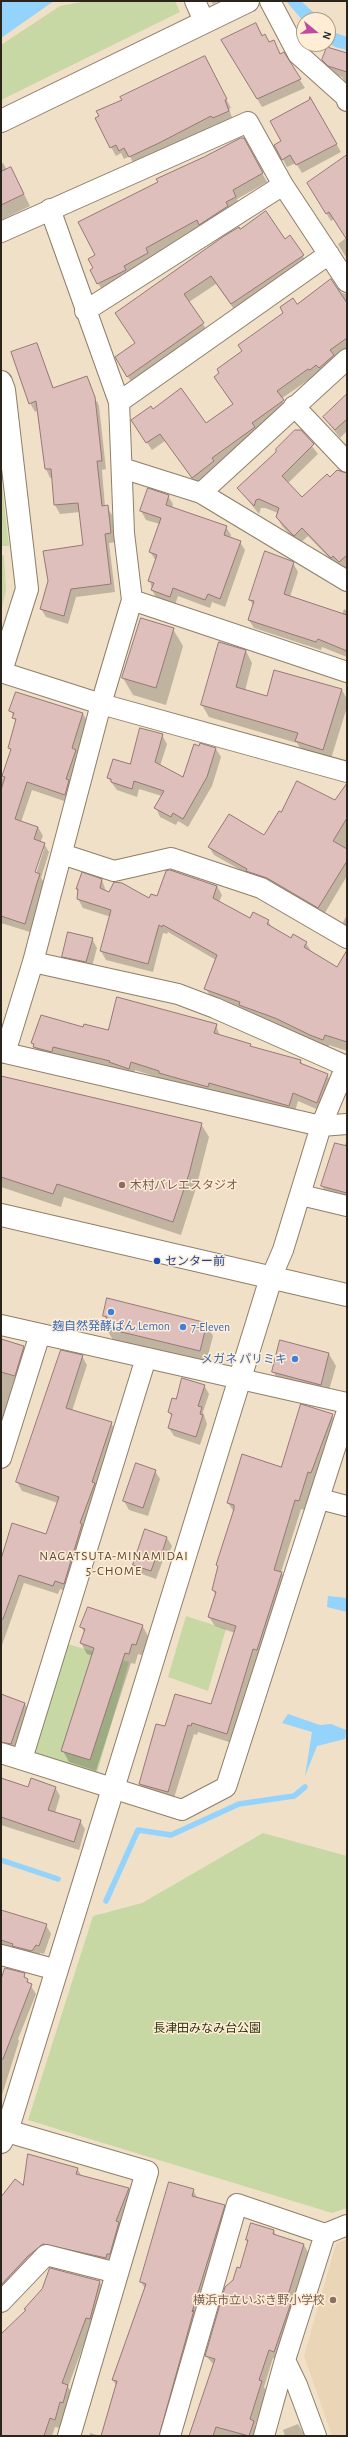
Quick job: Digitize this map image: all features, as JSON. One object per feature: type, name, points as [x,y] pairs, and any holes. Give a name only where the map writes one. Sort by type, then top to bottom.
[{"type":"street","points":[[194,1],[204,21]]},
{"type":"street","points":[[1,120],[248,1]]},
{"type":"street","points":[[270,1],[298,54],[346,97],[347,101]]},
{"type":"street","points":[[1,232],[248,122],[283,186],[347,282]]},
{"type":"street","points":[[85,311],[283,186]]},
{"type":"street","points":[[50,209],[85,311],[119,402],[124,533],[132,600],[101,704],[33,962],[3,1052],[321,1126],[347,1124]]},
{"type":"street","points":[[119,402],[329,254]]},
{"type":"street","points":[[201,493],[294,406],[347,359]]},
{"type":"street","points":[[1,382],[4,390],[27,589],[1,672],[101,704],[347,772]]},
{"type":"street","points":[[294,406],[347,462]]},
{"type":"street","points":[[122,468],[201,493],[347,581]]},
{"type":"street","points":[[132,600],[347,672]]},
{"type":"street","points":[[62,854],[114,871],[170,858],[261,888],[347,938]]},
{"type":"street","points":[[33,962],[178,994],[215,1008],[346,1066],[321,1126],[301,1195],[271,1278],[4,2137],[147,2172],[69,2436]]},
{"type":"street","points":[[301,1195],[347,1206]]},
{"type":"street","points":[[1,1215],[347,1295]]},
{"type":"street","points":[[1,1325],[239,1380],[347,1403]]},
{"type":"street","points":[[1,1458],[40,1334]]},
{"type":"street","points":[[22,1759],[146,1358]]},
{"type":"street","points":[[1,1753],[111,1789],[182,1810],[226,1788],[347,1411]]},
{"type":"street","points":[[320,1499],[347,1506]]},
{"type":"street","points":[[1,1955],[57,1970]]},
{"type":"street","points":[[170,2436],[237,2204],[324,2234],[347,2225]]},
{"type":"street","points":[[264,2436],[285,2360],[324,2234]]},
{"type":"street","points":[[1,2302],[46,2255],[117,2273]]},
{"type":"street","points":[[285,2360],[297,2385],[316,2436]]},
{"type":"shaded area","name":"横浜市立いぶき野小学校","points":[[347,2239],[347,2436],[332,2436],[304,2356],[336,2244]]},
{"type":"green space","points":[[87,1],[175,1],[180,12],[1,100],[1,45],[60,6]]},
{"type":"green space","points":[[1,477],[9,546],[1,546]]},
{"type":"green space","points":[[4,555],[6,591],[1,611],[1,556]]},
{"type":"green space","points":[[186,1616],[226,1629],[208,1691],[168,1677]]},
{"type":"green space","points":[[68,1644],[129,1662],[96,1777],[31,1757]]},
{"type":"green space","name":"長津田みなみ台公園","points":[[263,1833],[347,1856],[347,2208],[332,2213],[28,2120],[93,1916],[142,1903]]},
{"type":"water","points":[[1,1],[54,1],[1,38]]},
{"type":"water","points":[[286,1],[301,1],[313,12],[296,12]]},
{"type":"water","points":[[336,33],[347,37],[347,50],[336,47]]},
{"type":"water","points":[[328,1596],[347,1598],[347,1612],[327,1607]]},
{"type":"water","points":[[288,1714],[320,1725],[331,1724],[346,1730],[345,1739],[317,1746],[305,1776],[312,1732],[282,1723]]},
{"type":"building","points":[[256,23],[262,36],[265,34],[269,42],[274,40],[280,54],[284,52],[301,79],[257,99],[221,40]]},
{"type":"building","points":[[336,50],[347,53],[347,72],[328,66],[322,60],[325,52],[336,52]]},
{"type":"building","points":[[205,56],[227,99],[225,100],[229,111],[213,118],[211,116],[129,157],[124,148],[119,151],[116,145],[110,148],[95,118],[99,116],[96,111],[122,100],[120,97]]},
{"type":"building","points":[[310,97],[337,144],[296,165],[290,155],[282,160],[274,145],[281,141],[270,121],[309,100]]},
{"type":"building","points":[[241,138],[244,138],[263,173],[233,190],[236,197],[226,202],[228,206],[199,225],[197,220],[146,248],[148,253],[124,266],[126,270],[97,284],[90,270],[93,268],[88,259],[95,255],[78,222],[158,182],[156,179]]},
{"type":"building","points":[[347,155],[347,240],[329,212],[326,214],[307,183]]},
{"type":"building","points":[[11,167],[24,194],[1,205],[1,172]]},
{"type":"building","points":[[266,211],[285,239],[290,235],[304,255],[231,304],[211,276],[184,294],[204,323],[127,377],[115,357],[135,343],[115,313],[224,236],[239,227],[240,229]]},
{"type":"building","points":[[331,279],[347,303],[347,338],[330,350],[334,355],[319,368],[316,365],[310,370],[308,369],[277,391],[284,400],[252,423],[255,427],[212,458],[214,461],[192,478],[160,434],[146,443],[131,420],[151,406],[153,409],[181,388],[206,423],[233,404],[214,377],[219,373],[217,369],[242,351],[238,345],[283,313],[280,307],[293,298],[297,304]]},
{"type":"building","points":[[37,343],[53,388],[87,376],[95,397],[102,461],[97,461],[102,506],[108,505],[111,533],[105,534],[111,584],[71,589],[64,616],[40,609],[48,581],[43,551],[83,545],[78,503],[54,505],[51,469],[45,469],[36,401],[29,404],[11,352]]},
{"type":"building","points":[[347,394],[347,419],[335,430],[323,417]]},
{"type":"building","points":[[295,430],[301,430],[314,444],[282,476],[302,497],[327,474],[330,477],[337,470],[347,473],[347,555],[339,562],[333,556],[331,558],[302,528],[294,536],[276,517],[279,508],[259,499],[256,500],[254,506],[237,488],[276,452],[276,449]]},
{"type":"building","points":[[148,488],[169,495],[166,505],[227,526],[224,535],[241,541],[220,599],[208,594],[205,600],[173,588],[170,597],[151,590],[154,583],[148,581],[157,555],[149,552],[161,518],[140,511]]},
{"type":"building","points":[[265,551],[294,562],[284,594],[347,615],[347,651],[318,639],[316,642],[248,620],[254,601],[249,600]]},
{"type":"building","points":[[141,618],[174,628],[156,688],[122,678]]},
{"type":"building","points":[[219,642],[246,650],[236,687],[267,696],[274,670],[342,689],[323,750],[295,741],[298,733],[201,705]]},
{"type":"building","points":[[16,692],[83,713],[72,748],[76,750],[66,779],[69,780],[65,795],[27,782],[15,819],[38,827],[34,839],[45,843],[35,872],[40,874],[25,924],[1,916],[1,790],[5,777],[2,776],[11,749],[8,748],[16,719],[12,718],[14,713],[9,711]]},
{"type":"building","points":[[140,728],[163,734],[155,762],[183,777],[194,744],[199,746],[200,743],[216,748],[207,777],[183,819],[173,813],[171,817],[154,808],[164,791],[134,781],[132,789],[111,782],[111,779],[107,778],[113,759],[130,764]]},
{"type":"building","points":[[297,781],[335,800],[347,783],[347,818],[333,841],[347,849],[347,861],[318,908],[267,878],[246,871],[247,869],[208,847],[229,814],[264,835],[279,811],[281,812]]},
{"type":"building","points":[[170,870],[217,886],[213,898],[250,918],[253,912],[269,920],[267,924],[291,938],[293,934],[307,942],[304,947],[337,967],[347,950],[347,1042],[325,1035],[323,1040],[275,1018],[239,1005],[240,1002],[204,989],[217,955],[163,925],[162,927],[159,925],[148,964],[100,951],[111,910],[77,899],[78,889],[76,889],[82,872],[102,879],[100,888],[109,892],[114,882],[122,883],[149,898],[151,894],[157,896],[166,871]]},
{"type":"building","points":[[68,932],[93,938],[86,962],[62,957]]},
{"type":"building","points":[[117,997],[217,1024],[214,1033],[251,1044],[250,1046],[301,1060],[300,1063],[328,1074],[317,1103],[293,1093],[289,1106],[209,1083],[208,1087],[159,1073],[159,1071],[131,1062],[129,1069],[109,1062],[110,1061],[53,1047],[52,1052],[33,1047],[34,1044],[31,1043],[41,1015],[83,1027],[84,1024],[108,1030]]},
{"type":"building","points":[[1,1076],[202,1123],[189,1174],[173,1222],[57,1184],[53,1194],[1,1177]]},
{"type":"building","points":[[335,1143],[347,1146],[347,1193],[321,1186]]},
{"type":"building","points":[[107,1298],[207,1323],[200,1351],[105,1328],[107,1317],[103,1316]]},
{"type":"building","points":[[1,1339],[24,1346],[15,1376],[1,1372]]},
{"type":"building","points":[[280,1340],[329,1353],[321,1385],[272,1372]]},
{"type":"building","points":[[61,1350],[83,1355],[66,1408],[112,1422],[92,1482],[95,1483],[80,1523],[82,1524],[64,1584],[55,1581],[53,1586],[19,1575],[3,1619],[1,1619],[1,1559],[12,1523],[46,1534],[59,1497],[16,1482]]},
{"type":"building","points":[[182,1378],[205,1385],[198,1406],[202,1407],[200,1414],[203,1415],[196,1437],[168,1428],[172,1414],[168,1412],[172,1398],[176,1399]]},
{"type":"building","points":[[301,1404],[333,1414],[311,1473],[308,1472],[299,1501],[295,1500],[274,1570],[282,1572],[257,1650],[253,1649],[227,1734],[192,1723],[191,1726],[188,1725],[168,1792],[139,1784],[156,1724],[165,1726],[175,1694],[211,1704],[236,1626],[208,1617],[216,1592],[212,1590],[218,1566],[216,1565],[234,1509],[234,1505],[227,1503],[242,1454],[281,1467]]},
{"type":"building","points":[[136,1463],[156,1470],[143,1508],[123,1501]]},
{"type":"building","points":[[145,1529],[167,1537],[162,1553],[158,1552],[151,1571],[133,1565]]},
{"type":"building","points":[[88,1607],[143,1625],[136,1645],[132,1644],[129,1654],[125,1653],[90,1760],[61,1751],[94,1648],[80,1643],[85,1629],[80,1627]]},
{"type":"building","points":[[1,1694],[25,1703],[11,1744],[1,1742]]},
{"type":"building","points":[[1,1778],[28,1787],[31,1778],[56,1787],[48,1810],[81,1820],[74,1842],[1,1817]]},
{"type":"building","points":[[1,1910],[47,1924],[39,1946],[36,1945],[32,1951],[12,1946],[13,1944],[1,1940]]},
{"type":"building","points":[[5,1968],[25,1973],[24,1977],[28,1979],[27,1982],[32,1984],[3,2059],[1,2059],[1,1980]]},
{"type":"building","points":[[28,2154],[78,2168],[76,2174],[129,2188],[116,2221],[119,2222],[110,2254],[107,2254],[106,2258],[43,2244],[28,2256],[1,2285],[1,2197],[15,2179],[23,2185]]},
{"type":"building","points":[[169,2182],[194,2189],[192,2196],[225,2205],[192,2312],[194,2310],[159,2436],[101,2436],[117,2381],[112,2380],[146,2284],[140,2282]]},
{"type":"building","points":[[251,2223],[274,2230],[273,2234],[304,2244],[287,2298],[292,2300],[274,2352],[269,2350],[259,2380],[262,2381],[250,2419],[254,2421],[249,2436],[216,2427],[213,2436],[189,2436],[215,2359],[205,2356],[225,2287],[233,2280],[237,2267],[240,2268]]},
{"type":"building","points":[[50,2268],[100,2281],[90,2319],[86,2318],[62,2383],[68,2385],[63,2403],[60,2402],[55,2420],[50,2418],[44,2436],[1,2436],[1,2334],[26,2310],[24,2309],[42,2289]]},
{"type":"waterway","points":[[106,1901],[138,1830],[171,1835],[239,1804],[294,1796],[305,1787]]},
{"type":"waterway","points":[[1,1860],[58,1879]]},
{"type":"place","name":"木村バレエスタジオ","points":[[122,1185]]},
{"type":"place","name":"センター前","points":[[157,1261]]},
{"type":"place","name":"麹自然発酵ぱん Lemon","points":[[111,1312]]},
{"type":"place","name":"7-Eleven","points":[[183,1327]]},
{"type":"place","name":"メガネ パリミキ","points":[[295,1359]]},
{"type":"place","name":"横浜市立いぶき野小学校","points":[[333,2300]]},
{"type":"district","name":"NAGATSUTA-MINAMIDAI 5-CHOME","points":[[114,1564]]}]
